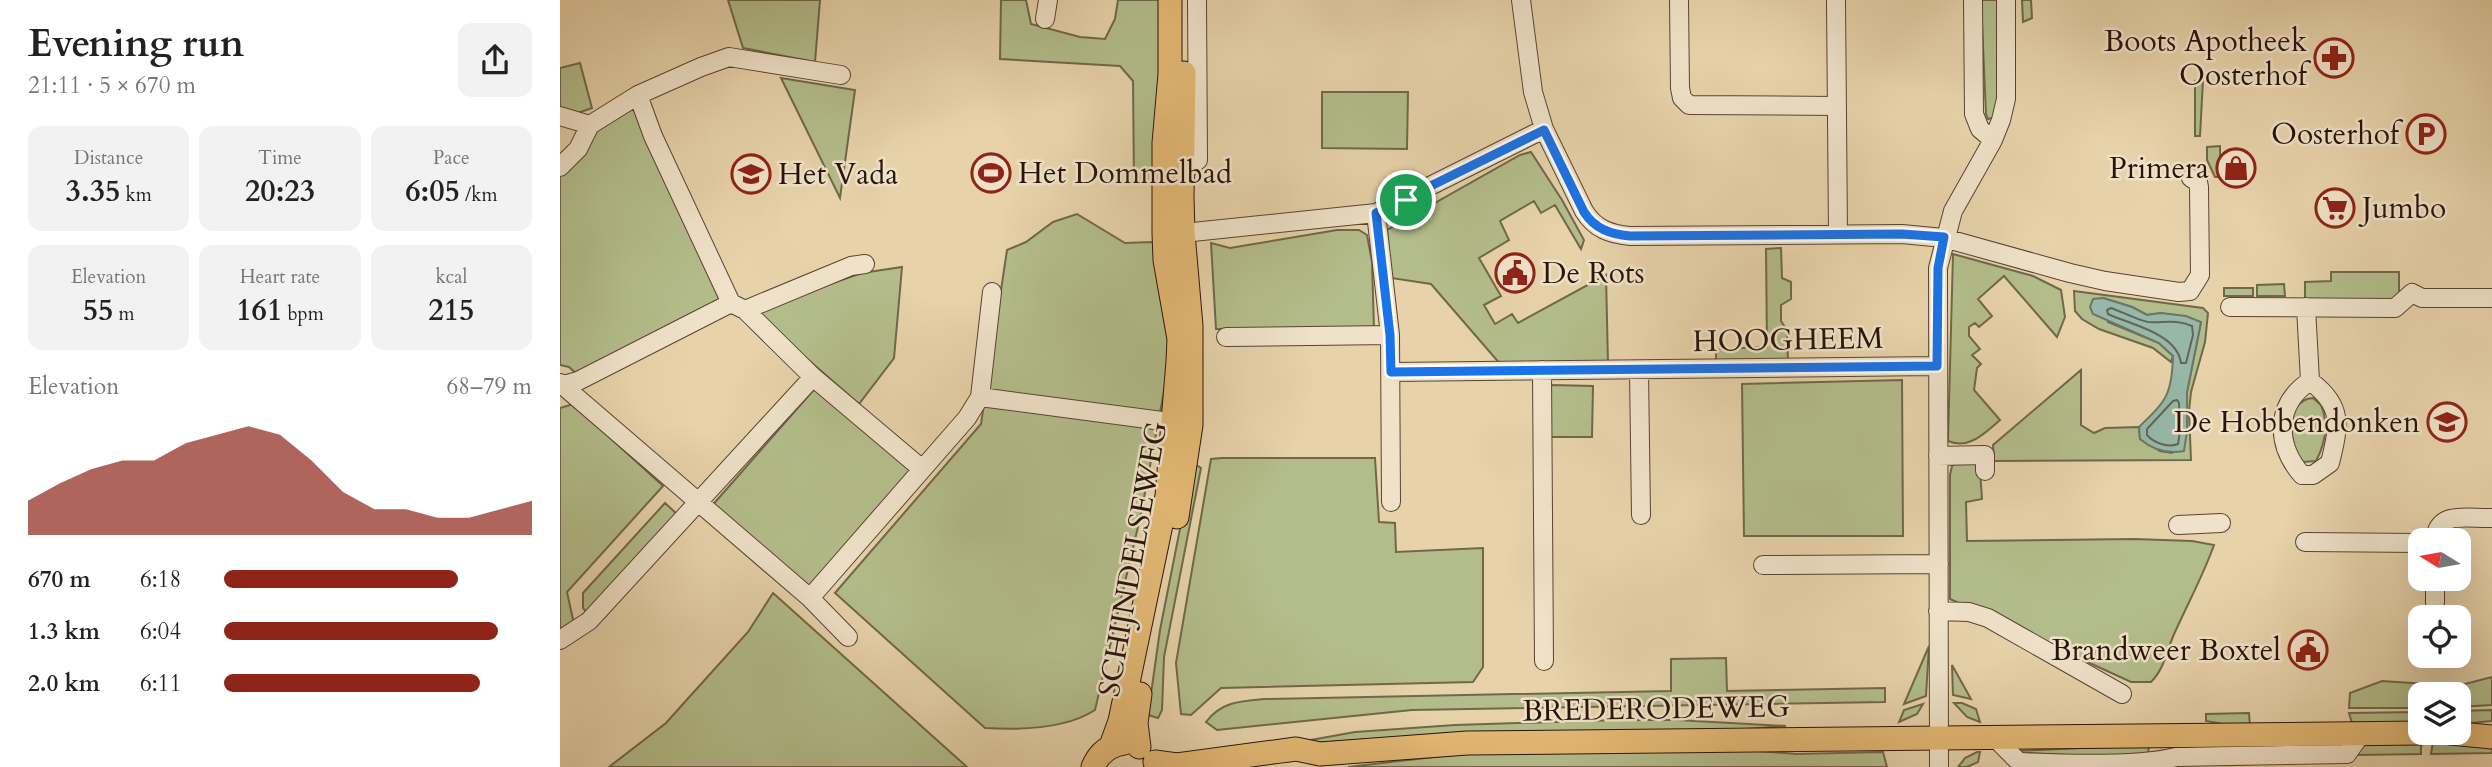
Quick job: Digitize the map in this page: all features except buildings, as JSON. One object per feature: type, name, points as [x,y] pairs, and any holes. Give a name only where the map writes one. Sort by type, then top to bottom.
[{"type":"main road","name":"SCHIJNDELSEWEG","points":[[1150,758],[1136,723],[1138,705],[1182,492],[1179,339],[1165,260],[1163,197],[1170,74],[1170,0]]},
{"type":"main road","name":"SCHIJNDELSEWEG","points":[[1111,746],[1120,721],[1181,424],[1191,326],[1183,233],[1184,0]]},
{"type":"main road","points":[[2471,727],[2492,726]]},
{"type":"main road","name":"BREDERODEWEG","points":[[1111,746],[1125,743],[1150,758],[1177,765],[1296,749],[1320,754],[1468,743],[2408,733]]},
{"type":"main road","points":[[2471,735],[2492,737]]},
{"type":"main road","points":[[1093,767],[1100,754],[1111,746]]},
{"type":"main road","name":"BREDERODEWEG","points":[[1281,767],[1297,765],[1320,754]]},
{"type":"street","points":[[1045,19],[1048,0]]},
{"type":"street","points":[[1182,173],[1198,160],[1197,0]]},
{"type":"street","points":[[1521,0],[1533,92],[1544,130],[1591,223],[1611,234],[1902,234],[1944,237],[2081,276],[2179,292],[2190,290],[2200,275],[2199,187],[2198,182],[2191,178]]},
{"type":"street","points":[[1679,0],[1682,98],[1689,105],[1837,106]]},
{"type":"street","points":[[1836,0],[1838,234]]},
{"type":"street","points":[[1973,0],[1974,114],[1980,129],[1993,140]]},
{"type":"street","points":[[1939,767],[1938,268],[1953,211],[1993,140],[2001,120],[2006,99],[2006,0]]},
{"type":"street","points":[[560,167],[578,149],[590,125],[638,96],[729,57],[841,75]]},
{"type":"street","points":[[638,96],[653,136],[738,307],[813,377],[922,469]]},
{"type":"street","points":[[560,116],[590,125]]},
{"type":"street","points":[[1183,233],[1376,213],[1544,130]]},
{"type":"street","points":[[1376,213],[1390,335],[1391,502]]},
{"type":"street","points":[[561,385],[578,381],[738,307],[851,266],[864,264]]},
{"type":"street","points":[[810,598],[967,418],[980,397],[992,292]]},
{"type":"street","points":[[2230,307],[2395,308],[2412,293],[2422,298],[2492,298]]},
{"type":"street","points":[[2306,307],[2310,381]]},
{"type":"street","points":[[1226,337],[1390,335]]},
{"type":"street","name":"HOOGHEEM","points":[[1391,372],[1937,366]]},
{"type":"street","points":[[1542,370],[1544,661]]},
{"type":"street","points":[[1639,371],[1641,515]]},
{"type":"street","points":[[560,640],[589,621],[813,377]]},
{"type":"street","points":[[2310,381],[2324,391],[2333,405],[2338,430],[2330,463],[2313,475],[2302,475],[2290,461],[2281,431],[2286,406],[2298,388],[2310,381]]},
{"type":"street","points":[[561,385],[810,598],[849,637]]},
{"type":"street","points":[[980,397],[1181,424]]},
{"type":"street","points":[[1938,456],[1985,455],[1985,471]]},
{"type":"street","points":[[2437,528],[2441,521],[2449,518],[2492,519]]},
{"type":"street","points":[[2178,525],[2221,523]]},
{"type":"street","points":[[2305,542],[2408,542]]},
{"type":"street","points":[[1763,565],[1939,564]]},
{"type":"street","points":[[2435,592],[2435,603]]},
{"type":"street","points":[[1938,611],[1969,612],[1988,618],[2122,694]]},
{"type":"street","points":[[1994,737],[2019,762],[2088,766],[2166,764],[2176,757],[2347,754],[2361,734]]},
{"type":"green space","points":[[728,0],[820,0],[815,62],[743,48]]},
{"type":"green space","points":[[1001,0],[1026,0],[1031,24],[1080,37],[1105,39],[1115,19],[1118,0],[1168,0],[1159,185],[1134,183],[1133,81],[1120,66],[1000,59]]},
{"type":"green space","points":[[1981,0],[2002,0],[2003,66],[1996,117],[1988,119],[1986,114]]},
{"type":"green space","points":[[2022,0],[2031,0],[2032,18],[2023,22]]},
{"type":"green space","points":[[580,63],[592,108],[575,114],[560,110],[560,68]]},
{"type":"green space","points":[[781,78],[855,90],[840,198]]},
{"type":"green space","points":[[2203,80],[2200,136],[2195,136],[2195,81]]},
{"type":"green space","points":[[1322,92],[1408,92],[1407,149],[1322,148]]},
{"type":"green space","points":[[633,108],[722,305],[579,376],[569,367],[560,365],[560,167],[587,128]]},
{"type":"green space","points":[[2220,146],[2220,177],[2215,177],[2207,160],[2207,147]]},
{"type":"green space","points":[[1531,152],[1584,240],[1581,249],[1555,205],[1541,213],[1534,201],[1500,221],[1509,240],[1479,258],[1501,296],[1484,305],[1495,324],[1512,314],[1518,323],[1606,275],[1608,364],[1501,365],[1431,284],[1391,278],[1387,230],[1520,155]]},
{"type":"green space","points":[[1077,214],[1125,243],[1152,242],[1163,253],[1172,312],[1165,386],[1141,514],[1095,710],[1056,725],[1012,729],[985,728],[835,593],[981,424],[1007,250],[1026,242],[1053,222]]},
{"type":"green space","points":[[1337,230],[1359,230],[1367,235],[1372,262],[1374,329],[1216,329],[1211,243],[1230,248]]},
{"type":"green space","points":[[1781,248],[1782,278],[1791,282],[1791,299],[1781,305],[1781,321],[1787,330],[1788,362],[1716,363],[1716,349],[1767,347],[1766,249]]},
{"type":"green space","points":[[1953,254],[2033,276],[2061,290],[2065,317],[2057,337],[2004,276],[1978,299],[1992,316],[1979,327],[1975,323],[1969,327],[1969,336],[1980,349],[1972,355],[1981,364],[1977,368],[1974,390],[2000,420],[1976,439],[1963,443],[1948,441]]},
{"type":"green space","points":[[902,267],[894,358],[859,404],[773,329],[757,309],[862,273]]},
{"type":"green space","points":[[2331,272],[2399,272],[2399,295],[2395,300],[2305,301],[2305,282],[2331,281]]},
{"type":"green space","points":[[2284,284],[2285,296],[2257,296],[2257,285]]},
{"type":"green space","points":[[2224,288],[2253,288],[2253,296],[2224,296]]},
{"type":"green space","points":[[2074,291],[2203,308],[2208,313],[2205,342],[2191,392],[2191,460],[1994,461],[1993,445],[2081,370],[2081,425],[2094,433],[2105,428],[2139,427],[2140,439],[2160,451],[2172,453],[2187,431],[2187,392],[2201,322],[2161,313],[2147,315],[2103,298],[2108,322],[2159,343],[2173,356],[2171,362],[2153,348],[2099,329],[2082,319],[2075,311]]},
{"type":"green space","points":[[1902,380],[1903,536],[1744,536],[1742,384]]},
{"type":"green space","points":[[1550,385],[1593,386],[1592,437],[1548,437]]},
{"type":"green space","points":[[817,386],[914,469],[808,587],[710,508]]},
{"type":"green space","points":[[2313,398],[2321,405],[2325,433],[2316,461],[2303,462],[2294,446],[2293,415],[2304,401]]},
{"type":"green space","points":[[573,404],[663,486],[567,592],[574,624],[560,633],[560,408]]},
{"type":"green space","points":[[1375,458],[1379,522],[1395,523],[1396,552],[1483,548],[1483,667],[1473,682],[1221,688],[1191,715],[1181,714],[1176,663],[1211,459]]},
{"type":"green space","points":[[1956,462],[1975,462],[1980,471],[1982,499],[1966,502],[1967,541],[2134,539],[2192,541],[2214,545],[2163,665],[2151,682],[2131,682],[1950,599],[1950,475]]},
{"type":"green space","points":[[1193,463],[1201,468],[1164,657],[1162,710],[1158,718],[1148,715],[1160,630]]},
{"type":"green space","points":[[665,503],[678,515],[586,612],[583,608],[583,593]]},
{"type":"green space","points":[[773,593],[967,767],[609,767],[666,723],[748,632]]},
{"type":"green space","points":[[1929,646],[1926,696],[1904,704]]},
{"type":"green space","points":[[1726,658],[1727,691],[1885,688],[1885,702],[1412,710],[1217,730],[1206,722],[1225,706],[1264,699],[1671,691],[1671,659]]},
{"type":"green space","points":[[1952,665],[1971,699],[1953,695]]},
{"type":"green space","points":[[2492,677],[2492,705],[2471,706],[2471,682]]},
{"type":"green space","points":[[2382,681],[2408,683],[2408,708],[2349,708],[2350,693]]},
{"type":"green space","points":[[1954,703],[1962,703],[1976,709],[1980,722],[1967,717]]},
{"type":"green space","points":[[1923,704],[1917,714],[1899,722],[1904,710]]},
{"type":"green space","points":[[2492,710],[2492,721],[2471,723],[2471,711]]},
{"type":"green space","points":[[2408,712],[2408,725],[2352,723],[2349,713]]},
{"type":"green space","points":[[2249,713],[2250,726],[2247,728],[2206,721],[2206,714]]},
{"type":"green space","points":[[1619,720],[1786,726],[1373,739],[1283,745],[1355,732],[1455,725]]},
{"type":"green space","points":[[2471,741],[2492,741],[2492,753],[2431,754],[2432,745],[2471,745]]},
{"type":"green space","points":[[2367,743],[2408,744],[2421,745],[2421,754],[2358,755]]},
{"type":"green space","points":[[2149,745],[2148,755],[2027,753],[2025,756],[2016,751]]},
{"type":"green space","points":[[1744,750],[1796,754],[1883,752],[1887,767],[1348,767],[1477,752]]},
{"type":"green space","points":[[1980,752],[1978,762],[1967,767],[1958,767],[1965,758]]},
{"type":"water","points":[[2103,298],[2147,315],[2161,313],[2186,316],[2201,322],[2187,392],[2184,451],[2161,450],[2140,439],[2139,427],[2156,410],[2169,389],[2173,356],[2159,343],[2093,314],[2090,307],[2093,299]]},
{"type":"place","name":"Boots Apotheek Oosterhof","points":[[2334,58]]},
{"type":"place","name":"Oosterhof","points":[[2426,134]]},
{"type":"place","name":"Primera","points":[[2236,168]]},
{"type":"place","name":"Het Dommelbad","points":[[991,173]]},
{"type":"place","name":"Het Vada","points":[[751,174]]},
{"type":"place","name":"Jumbo","points":[[2335,208]]},
{"type":"place","name":"De Rots","points":[[1515,273]]},
{"type":"place","name":"De Hobbendonken","points":[[2447,422]]},
{"type":"place","name":"Brandweer Boxtel","points":[[2308,650]]},
{"type":"route","points":[[1544,130],[1591,223],[1611,234],[1902,234],[1944,237],[1938,268],[1937,366],[1391,372],[1390,335],[1376,213],[1406,200],[1544,130]]}]
